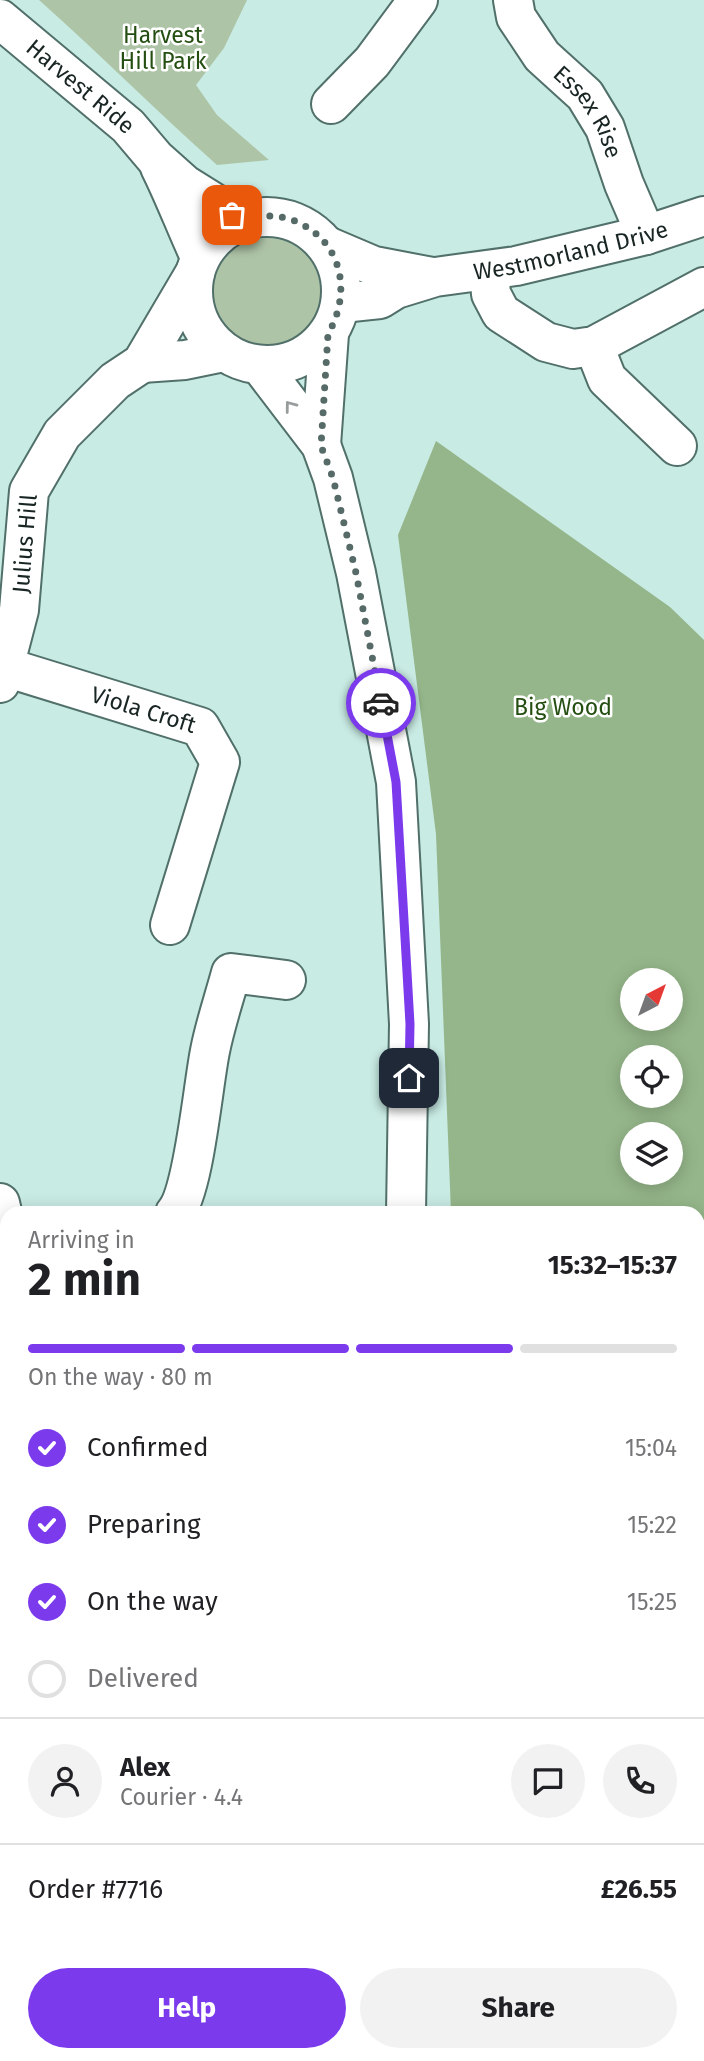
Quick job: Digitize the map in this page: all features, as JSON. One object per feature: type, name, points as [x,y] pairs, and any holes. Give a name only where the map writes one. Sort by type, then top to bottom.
[{"type":"street","points":[[331,104],[372,62],[418,0]]},
{"type":"street","name":"Essex Rise","points":[[513,0],[516,17],[542,56],[585,95],[605,128],[624,184],[646,235]]},
{"type":"street","name":"Harvest Ride","points":[[0,19],[128,126],[156,159],[184,184],[232,215],[254,217]]},
{"type":"street","name":"Harvest Ride","points":[[156,159],[180,206],[197,265]]},
{"type":"street","points":[[321,446],[340,273],[327,246],[313,232],[295,221],[275,216],[254,217],[233,224],[214,238],[197,265],[192,295],[197,317],[208,336],[224,352],[241,361],[279,365],[298,359],[315,349],[335,318]]},
{"type":"street","name":"Westmorland Drive","points":[[335,318],[380,299],[396,289],[435,277],[516,266],[646,235],[704,216]]},
{"type":"street","name":"Westmorland Drive","points":[[327,246],[374,266],[435,277]]},
{"type":"street","name":"Julius Hill","points":[[3,675],[19,610],[29,491],[62,434],[115,381],[142,363],[197,265]]},
{"type":"street","points":[[489,270],[491,294],[501,313],[546,342],[573,349],[594,346],[704,287]]},
{"type":"street","points":[[594,346],[607,379],[677,446]]},
{"type":"street","points":[[142,363],[185,360],[224,352]]},
{"type":"street","points":[[260,365],[321,446],[333,478],[356,573],[396,782],[410,1024],[406,1206]]},
{"type":"street","name":"Viola Croft","points":[[3,675],[200,727],[220,762],[170,925]]},
{"type":"street","points":[[181,1206],[189,1179],[210,1049],[230,973],[286,980]]},
{"type":"green space","name":"Harvest Hill Park","points":[[39,0],[247,0],[224,48],[196,85],[217,115],[269,160],[217,165]]},
{"type":"green space","points":[[267,238],[288,242],[305,254],[317,271],[321,292],[317,313],[305,330],[288,342],[267,346],[246,342],[229,330],[217,313],[213,292],[217,271],[229,254],[246,242]]},
{"type":"green space","name":"Big Wood","points":[[436,441],[670,607],[704,640],[704,1206],[451,1206],[436,834],[398,535]]},
{"type":"way so far","points":[[232,215],[275,216],[295,221],[313,232],[327,246],[340,273],[342,303],[328,334],[321,446],[333,478],[356,573],[381,703]]},
{"type":"route","points":[[381,703],[396,782],[410,1024],[409,1078]]}]
